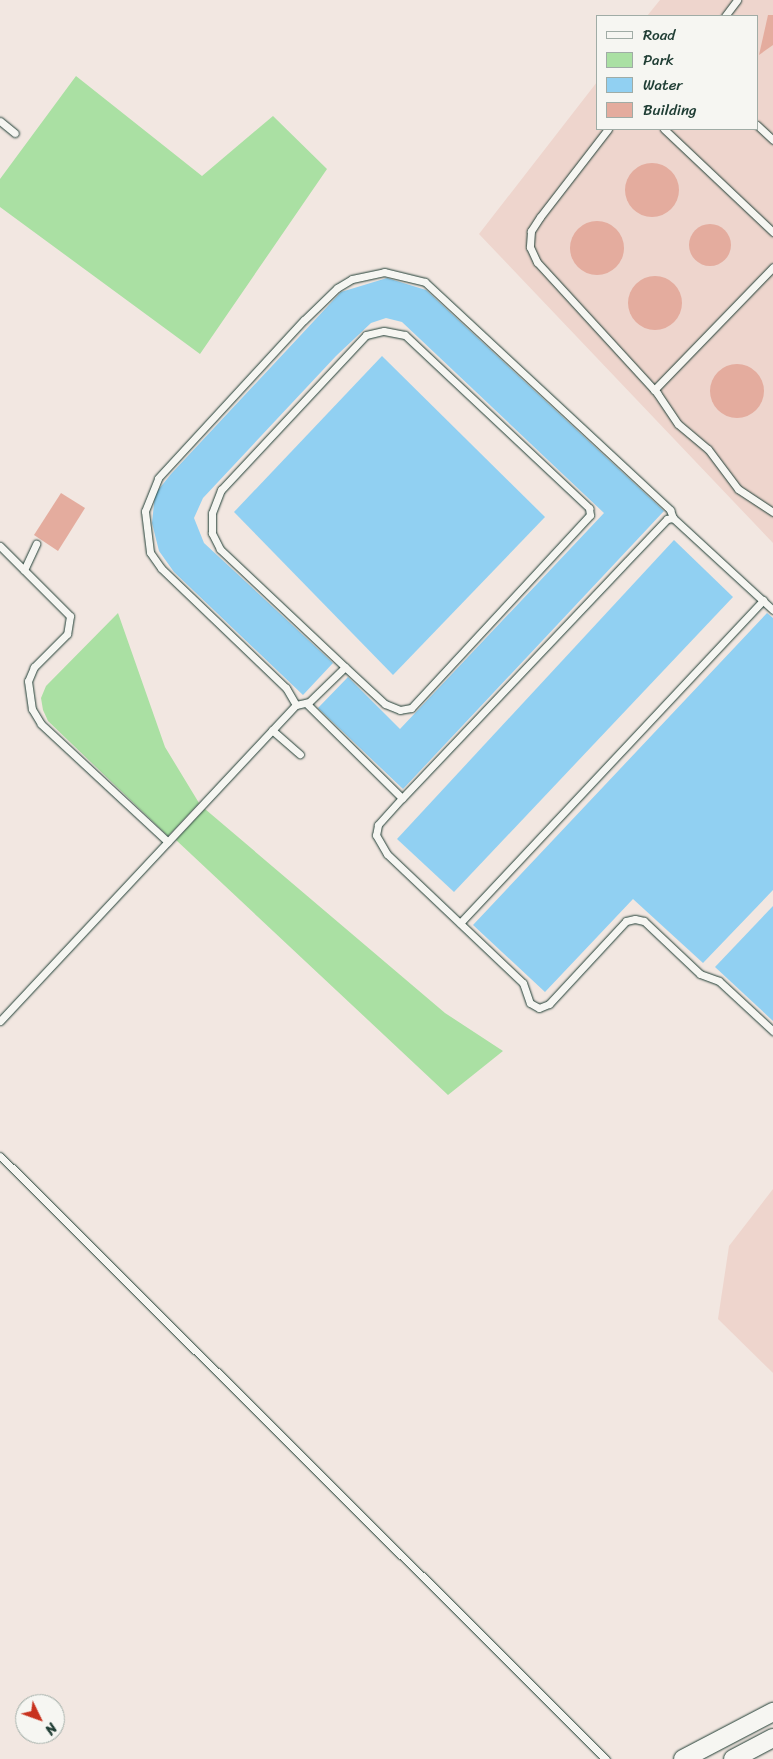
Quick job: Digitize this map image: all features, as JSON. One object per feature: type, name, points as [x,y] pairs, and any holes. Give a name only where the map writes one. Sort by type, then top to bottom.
[{"type":"street","points":[[683,1759],[773,1712]]},
{"type":"street","points":[[733,1759],[773,1738]]},
{"type":"lane","points":[[726,15],[737,0]]},
{"type":"lane","points":[[0,121],[15,133]]},
{"type":"lane","points":[[758,126],[773,140]]},
{"type":"lane","points":[[607,130],[540,217],[531,231],[530,247],[537,262],[654,390],[678,424],[708,449],[738,489],[773,512]]},
{"type":"lane","points":[[665,130],[773,232]]},
{"type":"lane","points":[[654,390],[773,267]]},
{"type":"lane","points":[[296,704],[286,688],[161,568],[150,552],[145,511],[158,478],[304,320],[336,288],[352,279],[392,273],[425,282],[670,510],[673,518],[773,610]]},
{"type":"lane","points":[[384,331],[405,335],[589,508],[590,515],[411,708],[400,710],[385,704],[345,667],[220,549],[212,533],[212,513],[221,490],[366,335],[384,331]]},
{"type":"lane","points":[[673,518],[667,519],[402,798],[378,825],[379,845],[523,983],[530,1004],[539,1008],[549,1004],[626,921],[644,921],[700,974],[719,981],[773,1031]]},
{"type":"lane","points":[[24,570],[36,544]]},
{"type":"lane","points":[[0,546],[70,616],[72,623],[67,634],[34,666],[28,692],[32,709],[41,724],[168,842]]},
{"type":"lane","points":[[460,923],[763,600]]},
{"type":"lane","points":[[0,1021],[296,704],[306,703],[345,667]]},
{"type":"lane","points":[[306,703],[402,798]]},
{"type":"lane","points":[[272,730],[300,754]]},
{"type":"lane","points":[[0,1156],[606,1759]]},
{"type":"shaded area","points":[[660,0],[773,0],[773,543],[479,234],[596,83],[596,130],[758,130],[758,15],[648,15]]},
{"type":"shaded area","points":[[773,1189],[773,1373],[718,1319],[729,1246]]},
{"type":"green space","points":[[76,76],[202,176],[273,116],[327,169],[200,354],[0,207],[0,179]]},
{"type":"green space","points":[[118,613],[165,747],[199,803],[168,836],[48,721],[43,710],[41,698],[46,686]]},
{"type":"green space","points":[[205,809],[445,1013],[503,1051],[448,1095],[176,840]]},
{"type":"water","points":[[387,278],[426,290],[664,511],[403,789],[318,708],[348,677],[400,729],[604,513],[402,322],[386,318],[371,323],[336,356],[203,498],[194,518],[204,543],[333,663],[303,695],[174,572],[159,551],[152,523],[155,494],[171,474],[341,292]]},
{"type":"water","points":[[382,356],[545,517],[393,675],[234,512]]},
{"type":"water","points":[[674,540],[733,597],[454,892],[397,839]]},
{"type":"water","points":[[767,613],[773,618],[773,890],[703,963],[633,899],[545,992],[473,925]]},
{"type":"water","points":[[773,906],[773,1021],[715,967]]},
{"type":"building","points":[[768,15],[773,15],[773,45],[759,55]]},
{"type":"building","points":[[652,163],[662,165],[671,171],[677,180],[679,190],[677,200],[671,209],[662,215],[652,217],[642,215],[633,209],[627,200],[625,190],[627,180],[633,171],[642,165]]},
{"type":"building","points":[[597,221],[607,223],[616,229],[622,238],[624,248],[622,258],[616,267],[607,273],[597,275],[587,273],[578,267],[572,258],[570,248],[572,238],[578,229],[587,223]]},
{"type":"building","points":[[706,224],[714,224],[725,230],[731,245],[725,260],[714,266],[706,266],[695,260],[689,249],[689,241],[695,230]]},
{"type":"building","points":[[655,276],[665,278],[674,284],[680,293],[682,303],[680,313],[674,322],[665,328],[655,330],[645,328],[636,322],[630,313],[628,303],[630,293],[636,284],[645,278]]},
{"type":"building","points":[[737,364],[747,366],[756,372],[762,381],[764,391],[762,401],[756,410],[747,416],[737,418],[727,416],[718,410],[712,401],[710,391],[712,381],[718,372],[727,366]]},
{"type":"building","points":[[61,493],[85,508],[58,551],[34,535]]}]
